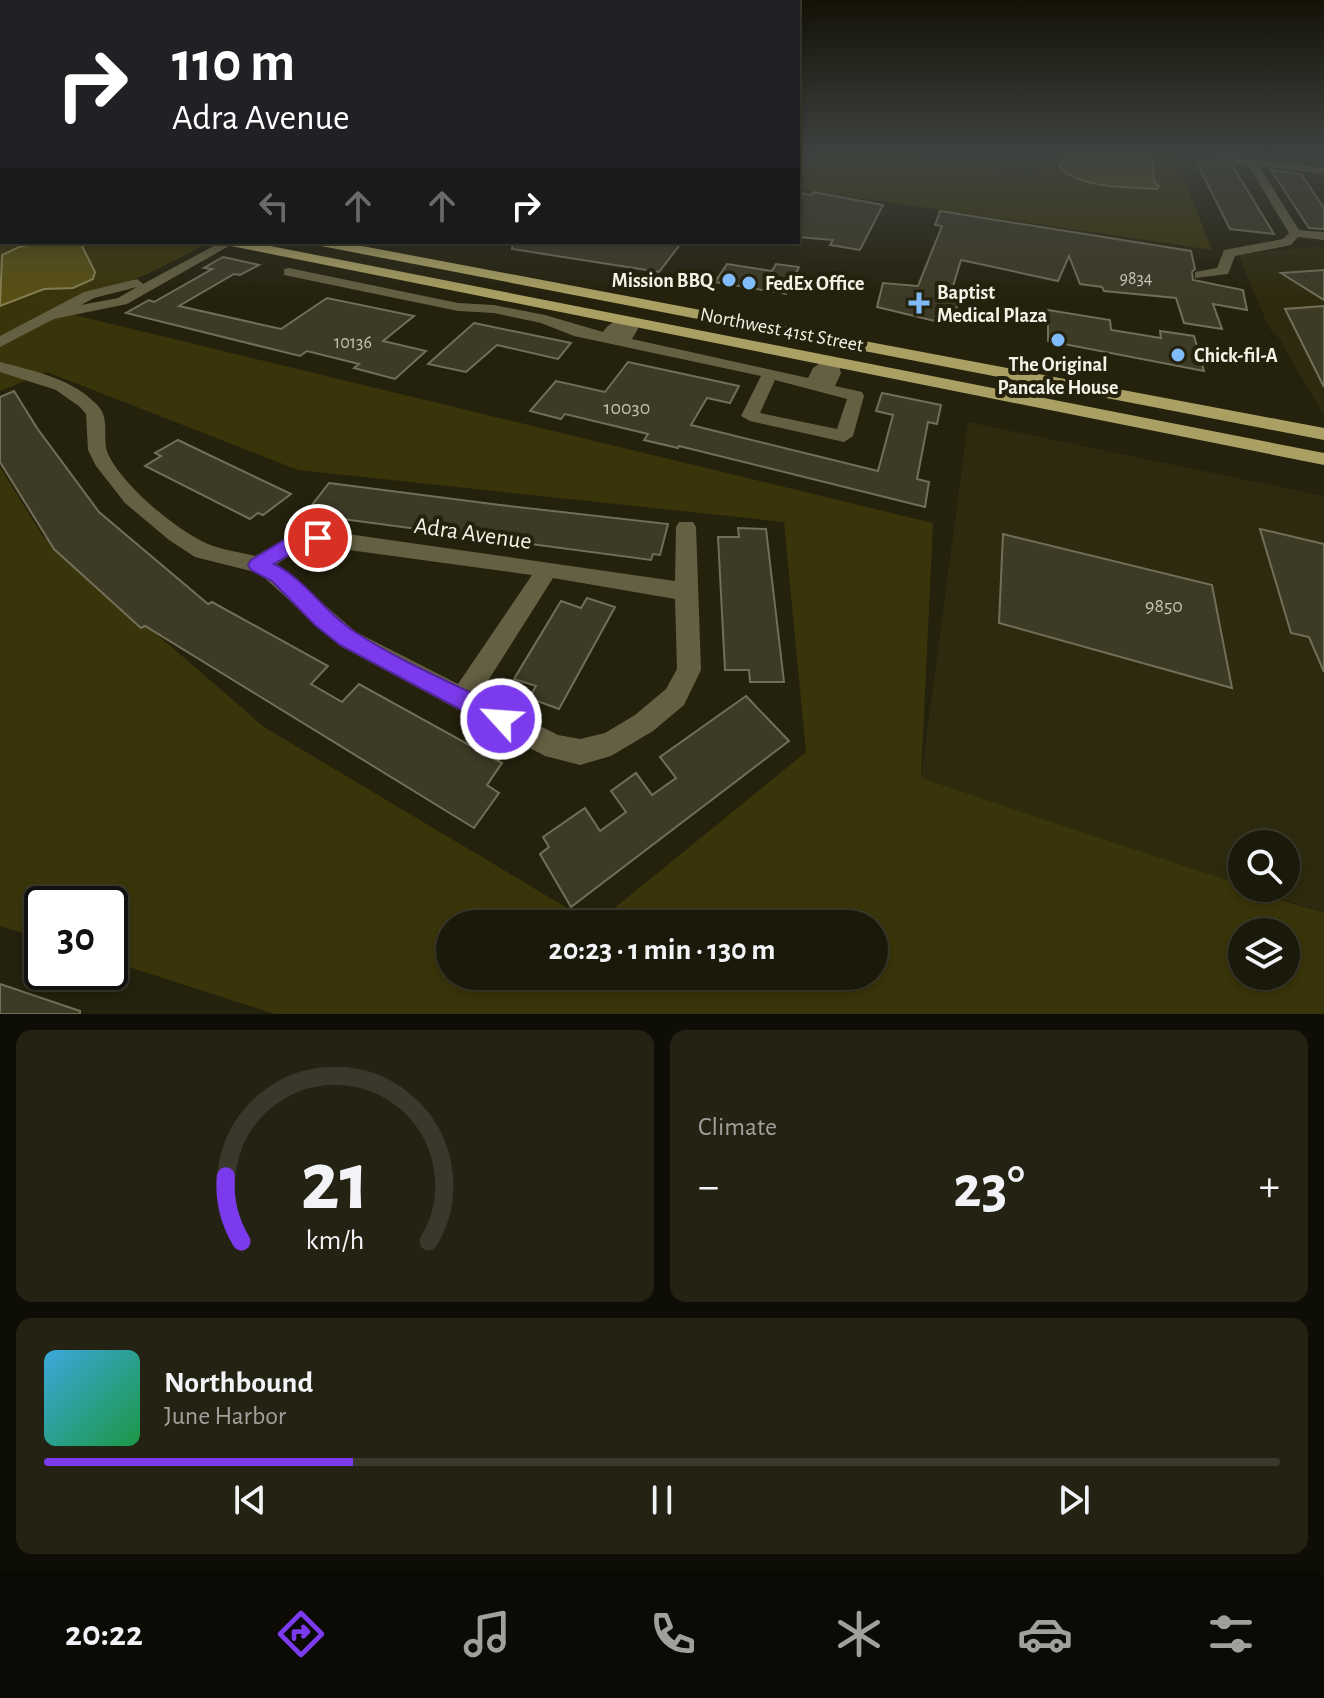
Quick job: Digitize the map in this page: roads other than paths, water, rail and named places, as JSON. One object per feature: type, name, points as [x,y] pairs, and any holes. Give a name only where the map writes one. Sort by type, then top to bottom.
[{"type":"main road","name":"Northwest 41st Street","points":[[253,244],[319,250],[1324,434]]},
{"type":"main road","name":"Northwest 41st Street","points":[[319,250],[629,321],[1324,459]]},
{"type":"street","points":[[1273,203],[1291,237]]},
{"type":"street","points":[[1200,275],[1223,271],[1229,253],[1240,248],[1291,237],[1324,236]]},
{"type":"street","points":[[122,297],[211,244]]},
{"type":"street","points":[[81,303],[122,297],[227,244]]},
{"type":"street","points":[[319,250],[315,265],[294,273],[458,307],[491,308],[553,321],[569,330],[770,374],[856,396],[844,436],[750,416],[770,374]]},
{"type":"street","points":[[0,342],[81,303],[149,279]]},
{"type":"street","points":[[611,339],[626,336],[631,329],[629,321]]},
{"type":"street","points":[[819,388],[833,373],[830,361]]},
{"type":"street","points":[[0,367],[62,386],[86,403],[95,413],[97,450],[103,462],[132,498],[176,535],[203,551],[258,565],[279,575],[322,619],[348,639],[530,736],[568,751],[597,749],[628,735],[666,706],[682,688],[690,660],[686,527]]},
{"type":"street","name":"Adra Avenue","points":[[258,565],[290,545],[318,538],[548,569],[686,592]]},
{"type":"street","points":[[462,700],[548,569]]},
{"type":"place","name":"Mission BBQ","points":[[729,280]]},
{"type":"place","name":"FedEx Office","points":[[749,283]]},
{"type":"place","name":"Baptist Medical Plaza","points":[[919,303]]},
{"type":"place","name":"The Original Pancake House","points":[[1058,340]]},
{"type":"place","name":"Chick-fil-A","points":[[1178,355]]}]
